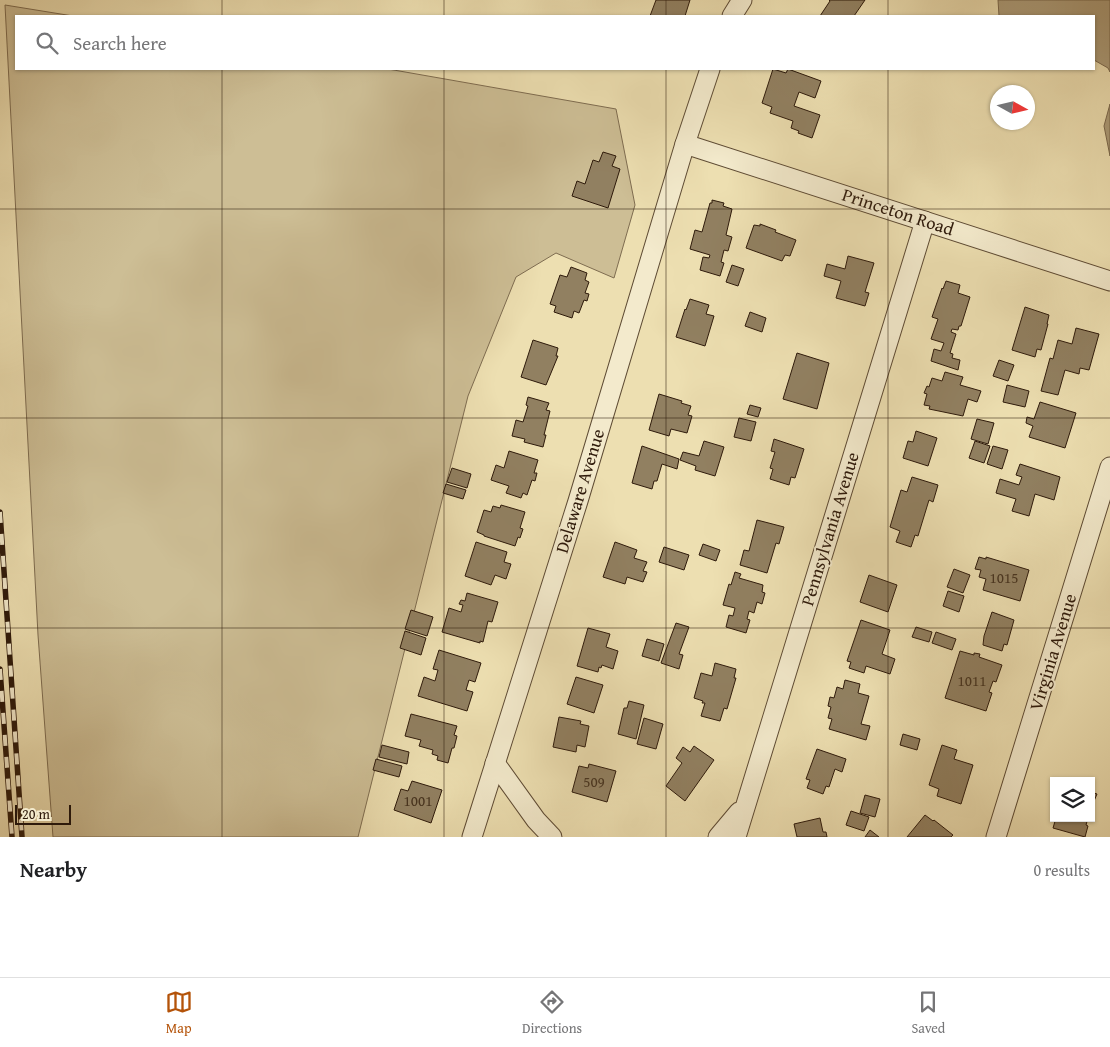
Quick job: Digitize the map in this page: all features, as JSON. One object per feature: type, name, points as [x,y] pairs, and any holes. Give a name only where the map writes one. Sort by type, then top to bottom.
[{"type":"street","points":[[733,15],[742,0]]},
{"type":"street","name":"Delaware Avenue","points":[[472,837],[578,501],[685,144],[710,70]]},
{"type":"street","name":"Princeton Road","points":[[685,144],[1110,281]]},
{"type":"street","name":"Pennsylvania Avenue","points":[[736,837],[925,221]]},
{"type":"street","name":"Virginia Avenue","points":[[996,837],[1110,467]]},
{"type":"street","points":[[495,763],[536,820],[552,837]]},
{"type":"street","points":[[718,837],[737,817],[748,796]]},
{"type":"street","points":[[748,796],[747,823],[750,837]]},
{"type":"shaded area","points":[[998,0],[1110,0],[1110,72],[1108,68],[1095,61],[1095,15],[999,15]]},
{"type":"shaded area","points":[[5,5],[67,15],[15,15],[15,70],[394,70],[616,109],[635,205],[614,278],[556,253],[516,277],[468,396],[358,837],[53,837],[38,635]]},
{"type":"shaded area","points":[[1110,104],[1110,156],[1104,126]]},
{"type":"building","points":[[656,0],[690,0],[685,15],[650,15]]},
{"type":"building","points":[[865,0],[855,15],[821,15],[830,1]]},
{"type":"building","points":[[773,70],[786,73],[788,70],[791,70],[821,81],[815,98],[799,92],[794,106],[820,115],[812,138],[798,133],[799,131],[791,128],[793,121],[770,113],[772,107],[762,103]]},
{"type":"building","points":[[603,152],[616,156],[612,166],[620,169],[608,208],[572,196],[577,181],[585,184],[593,160],[599,162]]},
{"type":"building","points":[[712,200],[724,203],[723,206],[732,209],[726,235],[732,237],[728,251],[724,250],[721,262],[724,263],[720,276],[700,270],[703,257],[709,258],[710,255],[690,249],[695,230],[702,232]]},
{"type":"building","points":[[760,224],[796,240],[790,256],[785,255],[782,261],[746,248],[754,225],[760,226]]},
{"type":"building","points":[[848,256],[874,263],[865,292],[869,293],[865,306],[836,298],[841,281],[824,276],[827,264],[845,269]]},
{"type":"building","points":[[732,265],[744,269],[738,286],[726,282]]},
{"type":"building","points":[[571,267],[587,273],[585,280],[589,282],[585,293],[589,294],[587,301],[584,300],[579,313],[574,311],[572,318],[554,312],[556,306],[550,304],[560,275],[567,277]]},
{"type":"building","points":[[946,281],[960,285],[958,293],[970,297],[961,326],[959,326],[958,330],[952,329],[951,332],[956,334],[950,353],[953,354],[952,358],[960,360],[958,370],[931,361],[934,349],[941,351],[944,343],[931,339],[938,319],[932,317]]},
{"type":"building","points":[[690,299],[709,305],[706,314],[714,316],[705,346],[676,337]]},
{"type":"building","points":[[1025,307],[1049,315],[1041,350],[1037,349],[1035,357],[1012,350]]},
{"type":"building","points":[[750,312],[766,318],[762,332],[745,326]]},
{"type":"building","points":[[1076,328],[1099,334],[1089,370],[1080,368],[1079,374],[1065,370],[1058,395],[1041,391],[1050,358],[1053,359],[1058,340],[1072,344]]},
{"type":"building","points":[[533,340],[558,348],[556,356],[558,356],[546,385],[521,377]]},
{"type":"building","points":[[797,353],[829,363],[817,409],[783,399]]},
{"type":"building","points":[[999,360],[1014,365],[1008,381],[993,376]]},
{"type":"building","points":[[945,372],[963,377],[960,385],[981,391],[977,402],[968,399],[963,416],[929,409],[930,406],[924,405],[927,394],[924,393],[927,386],[929,387],[932,378],[942,381]]},
{"type":"building","points":[[1007,385],[1029,391],[1025,407],[1003,402]]},
{"type":"building","points":[[659,394],[682,401],[681,403],[691,406],[688,415],[692,416],[687,433],[671,429],[669,436],[649,430]]},
{"type":"building","points":[[528,397],[549,403],[546,410],[550,411],[543,447],[524,442],[525,439],[512,436],[516,420],[523,422],[528,406],[526,405]]},
{"type":"building","points":[[1040,402],[1076,413],[1065,448],[1029,437],[1033,426],[1026,423],[1027,417],[1034,419]]},
{"type":"building","points":[[750,405],[761,408],[758,417],[747,414]]},
{"type":"building","points":[[739,418],[756,422],[751,441],[734,437]]},
{"type":"building","points":[[977,419],[994,423],[988,444],[971,439]]},
{"type":"building","points":[[916,431],[937,438],[928,466],[903,458],[908,441],[913,442]]},
{"type":"building","points":[[774,439],[804,449],[795,478],[791,477],[789,485],[770,479],[773,469],[770,468],[775,452],[771,451]]},
{"type":"building","points":[[704,441],[724,447],[715,476],[695,470],[696,466],[680,460],[683,452],[699,456]]},
{"type":"building","points":[[975,441],[990,446],[984,463],[969,458]]},
{"type":"building","points":[[642,446],[679,459],[677,469],[662,464],[657,481],[654,481],[652,489],[632,483]]},
{"type":"building","points":[[993,446],[1008,450],[1002,469],[987,464]]},
{"type":"building","points":[[509,451],[538,460],[534,473],[537,473],[535,481],[532,480],[527,495],[523,493],[521,498],[506,493],[509,486],[491,480],[496,465],[504,468]]},
{"type":"building","points":[[1020,464],[1060,477],[1054,500],[1035,494],[1029,516],[1012,511],[1016,499],[996,493],[1000,479],[1019,485],[1022,477],[1016,475]]},
{"type":"building","points":[[452,468],[471,474],[467,488],[447,482]]},
{"type":"building","points":[[912,477],[938,485],[933,502],[929,500],[918,536],[915,535],[911,547],[896,542],[900,531],[890,527],[901,490],[907,492]]},
{"type":"building","points":[[446,484],[466,490],[463,499],[443,493]]},
{"type":"building","points":[[501,505],[525,512],[520,528],[523,529],[515,546],[477,532],[484,510],[491,512],[493,506],[500,508]]},
{"type":"building","points":[[757,520],[784,527],[779,544],[776,543],[767,573],[740,565],[744,550],[749,551]]},
{"type":"building","points":[[476,542],[507,552],[504,562],[511,564],[506,579],[495,575],[491,585],[465,576]]},
{"type":"building","points":[[615,542],[637,550],[634,558],[647,562],[643,571],[647,572],[643,582],[627,577],[625,584],[603,577]]},
{"type":"building","points":[[703,544],[720,550],[716,561],[699,555]]},
{"type":"building","points":[[664,547],[689,555],[684,570],[659,562]]},
{"type":"building","points":[[979,557],[986,559],[986,557],[1029,570],[1020,601],[983,590],[986,579],[979,577],[981,570],[975,569]]},
{"type":"building","points":[[954,569],[970,575],[963,593],[947,587]]},
{"type":"building","points":[[735,572],[741,574],[739,578],[763,585],[762,592],[765,593],[762,604],[757,602],[754,613],[749,611],[747,619],[750,620],[746,633],[726,627],[729,615],[733,616],[735,608],[723,605],[729,584],[731,585]]},
{"type":"building","points":[[869,575],[897,585],[888,612],[860,602]]},
{"type":"building","points":[[948,591],[964,596],[959,612],[943,606]]},
{"type":"building","points":[[467,593],[498,602],[492,622],[488,621],[483,642],[480,641],[480,643],[442,632],[449,608],[461,612],[463,605],[459,604],[461,600],[465,601]]},
{"type":"building","points":[[411,610],[433,617],[427,636],[405,629]]},
{"type":"building","points":[[992,612],[1014,620],[1007,645],[1004,644],[1002,651],[983,645]]},
{"type":"building","points":[[861,620],[890,630],[882,654],[895,659],[890,674],[866,666],[864,673],[849,668],[851,662],[847,661]]},
{"type":"building","points":[[676,623],[689,627],[679,654],[683,655],[679,669],[661,663]]},
{"type":"building","points":[[916,627],[932,632],[929,642],[912,637]]},
{"type":"building","points":[[588,628],[610,634],[606,647],[618,651],[613,669],[602,665],[601,668],[599,667],[598,672],[577,666]]},
{"type":"building","points":[[405,631],[426,638],[421,655],[400,648]]},
{"type":"building","points":[[936,632],[956,639],[952,650],[932,643]]},
{"type":"building","points":[[647,639],[664,644],[659,661],[642,656]]},
{"type":"building","points":[[439,650],[481,663],[475,682],[469,680],[466,690],[473,692],[467,711],[418,696],[424,677],[435,681],[438,670],[433,669]]},
{"type":"building","points":[[960,651],[974,655],[974,653],[980,654],[979,657],[1002,665],[996,682],[993,681],[989,692],[992,693],[986,711],[945,698]]},
{"type":"building","points":[[715,663],[736,669],[734,678],[736,678],[727,709],[724,708],[720,721],[701,716],[705,703],[694,698],[701,673],[712,676]]},
{"type":"building","points":[[576,677],[603,685],[594,713],[567,704]]},
{"type":"building","points":[[845,680],[860,684],[858,693],[869,696],[861,724],[870,726],[866,740],[829,729],[832,719],[828,718],[831,707],[828,706],[830,697],[834,698],[837,687],[843,689]]},
{"type":"building","points":[[629,701],[644,705],[636,739],[618,734],[624,708],[627,708]]},
{"type":"building","points":[[411,714],[457,726],[454,735],[457,736],[448,763],[437,760],[438,756],[432,754],[433,750],[419,746],[421,740],[405,736]]},
{"type":"building","points":[[559,717],[581,721],[580,724],[589,726],[585,747],[577,745],[576,752],[553,747]]},
{"type":"building","points":[[644,718],[663,724],[656,749],[637,744]]},
{"type":"building","points":[[903,734],[920,739],[917,750],[900,745]]},
{"type":"building","points":[[382,745],[409,752],[407,764],[379,757]]},
{"type":"building","points":[[942,745],[957,750],[954,759],[973,765],[961,804],[937,796],[939,789],[929,785]]},
{"type":"building","points":[[694,746],[714,760],[685,801],[666,786],[682,763],[676,758],[683,747],[690,752]]},
{"type":"building","points":[[817,749],[846,759],[842,772],[835,769],[829,787],[826,786],[823,794],[807,788],[810,780],[806,779]]},
{"type":"building","points":[[376,759],[402,766],[399,777],[373,770]]},
{"type":"building","points":[[589,764],[616,771],[607,802],[572,792],[579,766],[588,768]]},
{"type":"building","points":[[412,781],[442,790],[431,823],[394,810],[401,789],[408,791]]},
{"type":"building","points":[[865,795],[880,799],[875,817],[860,813]]},
{"type":"building","points":[[851,811],[869,817],[864,831],[846,825]]},
{"type":"building","points":[[925,815],[953,835],[951,837],[907,837]]},
{"type":"building","points":[[820,818],[823,832],[826,832],[827,837],[797,837],[794,824]]},
{"type":"building","points":[[1055,822],[1087,822],[1086,825],[1088,826],[1085,837],[1053,828]]},
{"type":"building","points":[[870,830],[879,837],[865,837]]},
{"type":"railway","points":[[0,512],[22,837]]},
{"type":"railway","points":[[0,669],[12,837]]}]
